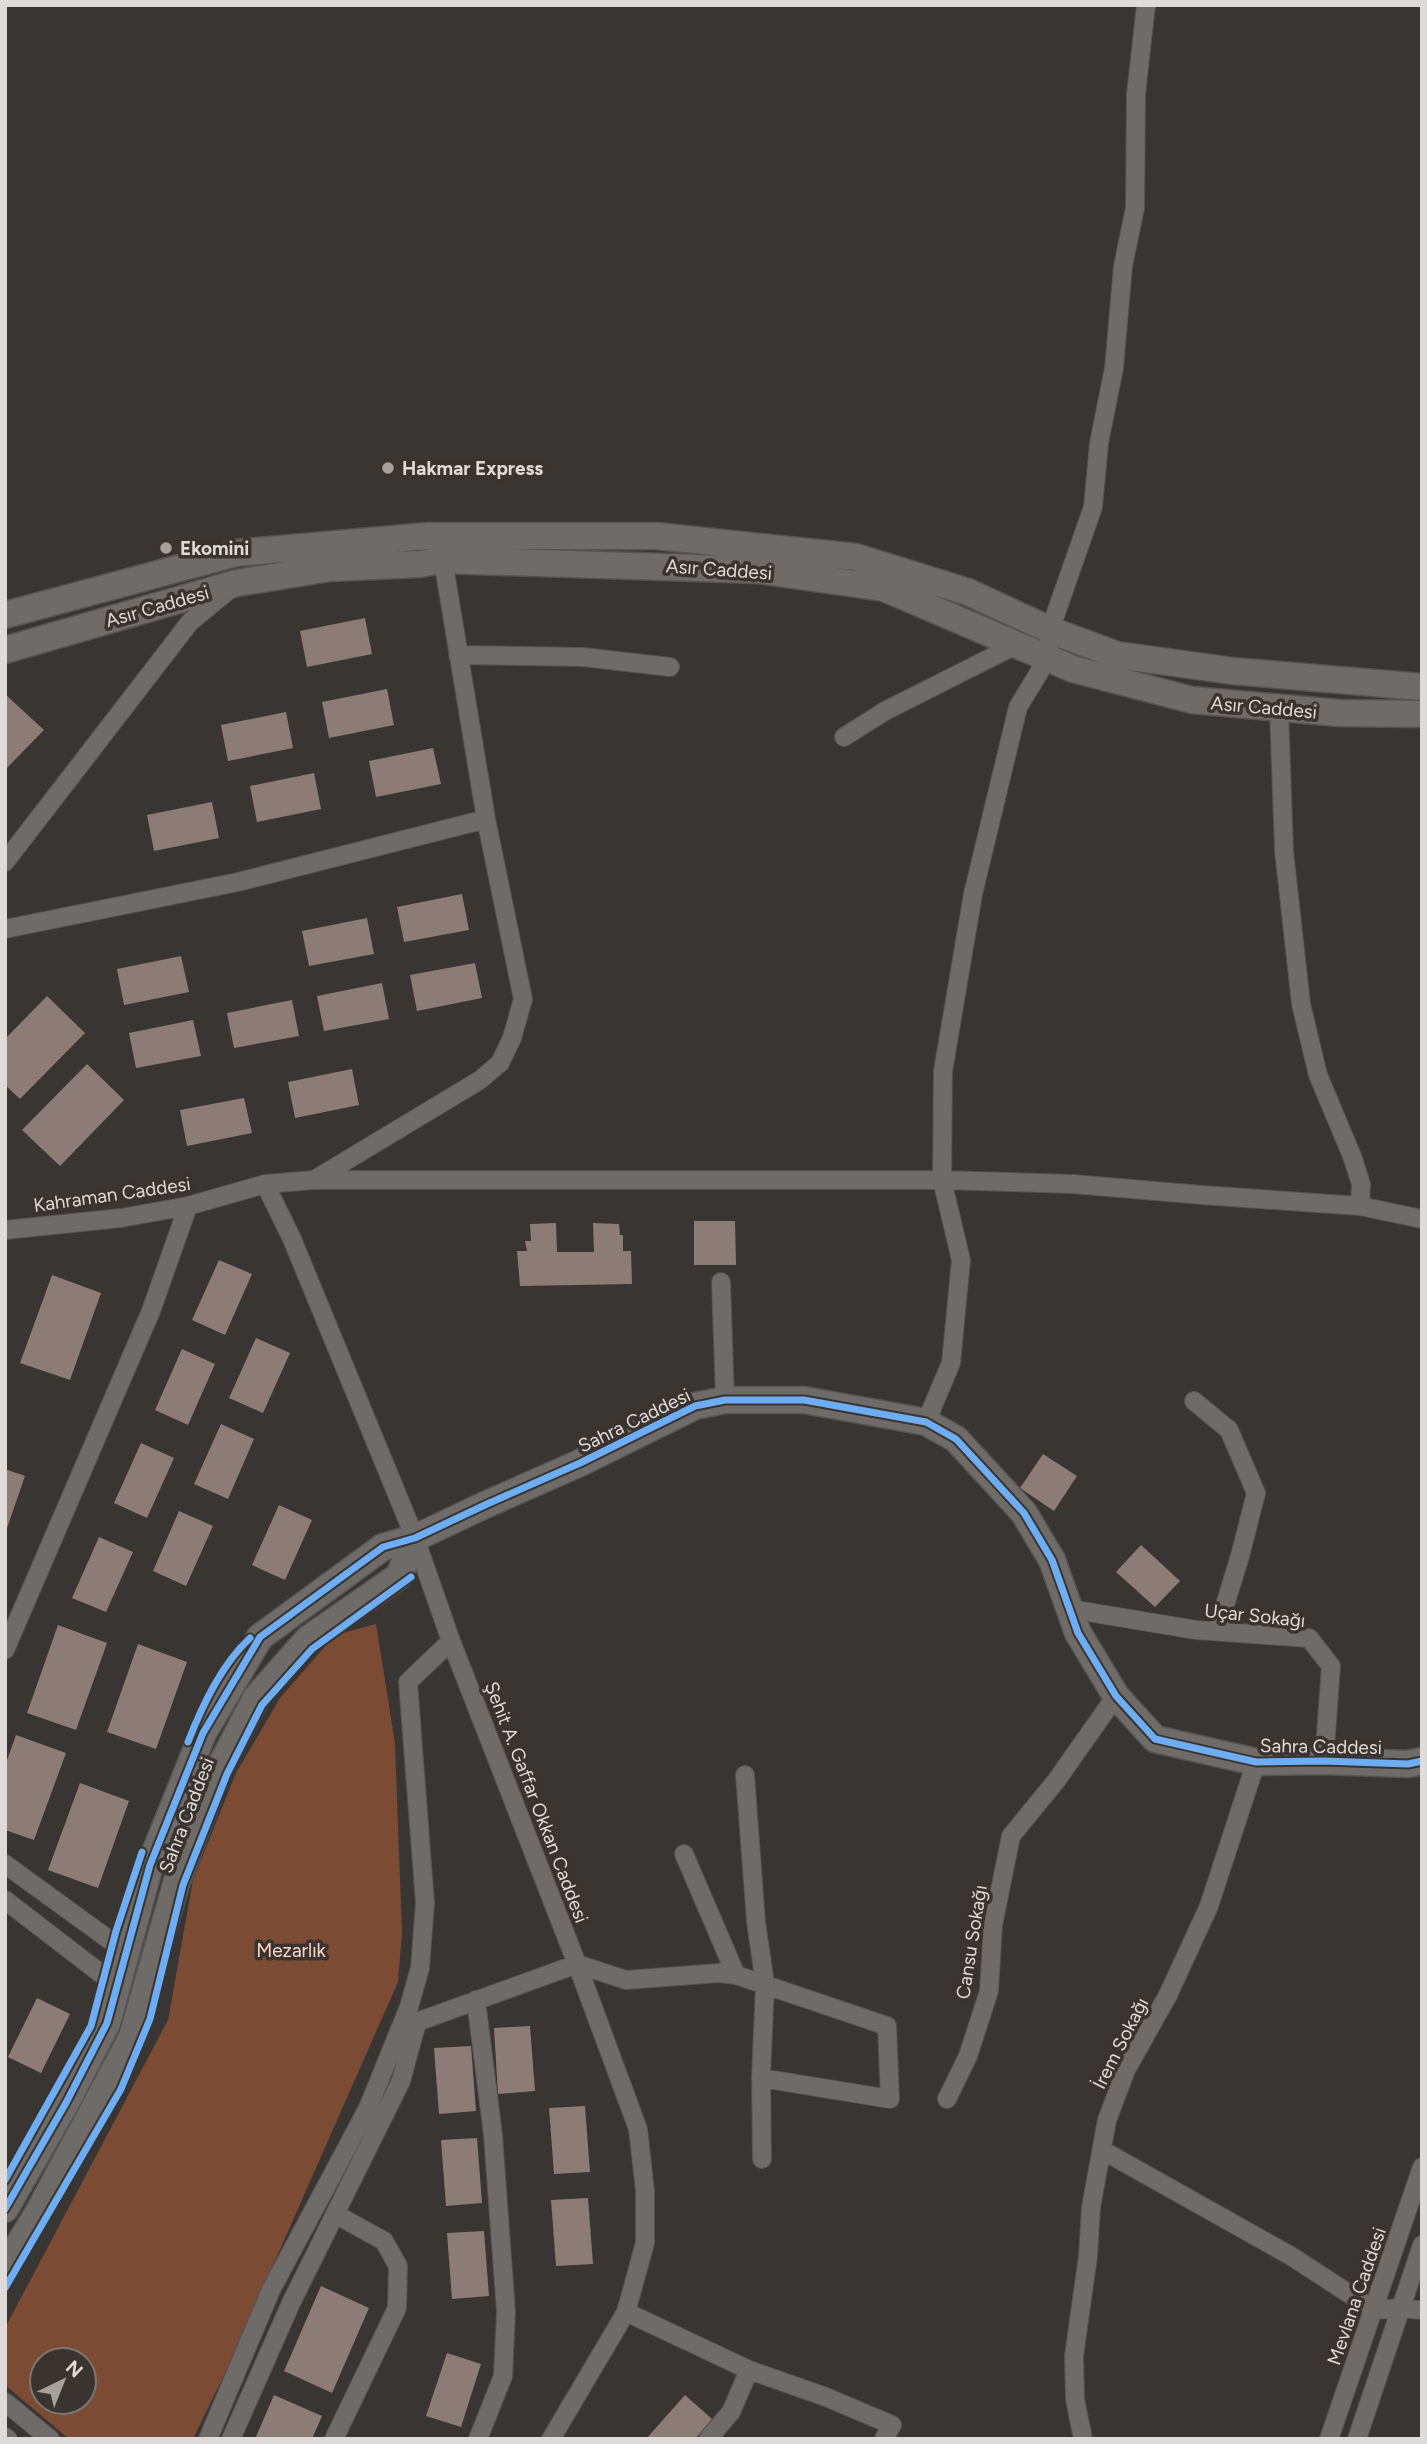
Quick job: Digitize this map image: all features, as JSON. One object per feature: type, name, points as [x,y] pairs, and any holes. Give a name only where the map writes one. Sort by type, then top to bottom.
[{"type":"street","points":[[926,1422],[951,1363],[961,1260],[942,1180],[943,1072],[974,894],[1018,707],[1048,659],[1050,630],[1093,507],[1099,443],[1114,368],[1123,266],[1135,208],[1136,94],[1146,5]]},
{"type":"street","name":"Asır Caddesi","points":[[5,615],[236,553],[428,536],[657,537],[856,557],[968,592],[1050,630],[1117,654],[1233,671],[1422,687]]},
{"type":"street","points":[[314,1180],[480,1080],[500,1063],[512,1038],[523,999],[486,818],[443,560]]},
{"type":"street","name":"Asır Caddesi","points":[[5,650],[237,583],[330,568],[420,564],[443,560],[758,570],[884,588],[1073,669],[1192,700],[1339,713],[1422,714]]},
{"type":"street","points":[[5,862],[190,622],[237,583]]},
{"type":"street","points":[[844,737],[885,711],[1016,645]]},
{"type":"street","points":[[458,655],[583,657],[670,667]]},
{"type":"street","points":[[1279,709],[1284,851],[1301,1004],[1318,1075],[1352,1156],[1360,1184],[1360,1206]]},
{"type":"street","points":[[5,929],[238,882],[486,818]]},
{"type":"street","name":"Kahraman Caddesi","points":[[5,1230],[121,1218],[188,1206],[265,1184],[314,1180],[942,1180],[1073,1184],[1360,1206],[1422,1219]]},
{"type":"street","name":"Şehit A. Gaffar Okkan Caddesi","points":[[265,1184],[292,1239],[415,1538],[451,1641],[578,1965],[638,2129],[645,2191],[645,2243],[626,2312],[551,2439]]},
{"type":"street","points":[[5,1650],[151,1311],[188,1206]]},
{"type":"street","points":[[721,1282],[725,1400]]},
{"type":"street","name":"Sahra Caddesi","points":[[5,2208],[67,2101],[107,2023],[150,1864],[203,1733],[260,1637],[383,1547],[415,1538],[580,1463],[695,1406],[725,1400],[804,1400],[926,1422],[956,1440],[1024,1513],[1052,1560],[1078,1633],[1116,1696],[1155,1739],[1256,1762],[1408,1764],[1422,1761]]},
{"type":"street","points":[[1194,1401],[1229,1430],[1255,1493],[1240,1556],[1217,1631]]},
{"type":"street","name":"Sahra Caddesi","points":[[5,2267],[132,2036],[181,1872],[218,1770],[256,1698],[308,1640],[398,1576],[415,1538]]},
{"type":"street","name":"Uçar Sokağı","points":[[1070,1609],[1217,1631],[1308,1638],[1331,1666],[1324,1761]]},
{"type":"street","points":[[208,2439],[271,2290],[368,2108],[409,2007],[420,1968],[425,1903],[408,1682],[451,1641]]},
{"type":"street","name":"Cansu Sokağı","points":[[947,2099],[968,2056],[989,1991],[993,1925],[1011,1836],[1056,1781],[1116,1696]]},
{"type":"street","name":"İrem Sokağı","points":[[1083,2439],[1075,2399],[1074,2356],[1088,2256],[1091,2207],[1107,2120],[1126,2070],[1168,1996],[1209,1906],[1256,1762]]},
{"type":"street","points":[[745,1775],[756,1922],[765,1984],[761,2078],[762,2159]]},
{"type":"street","points":[[684,1854],[736,1975]]},
{"type":"street","points":[[5,1864],[126,1952]]},
{"type":"street","points":[[5,1900],[117,1986]]},
{"type":"street","points":[[231,2439],[291,2303],[401,2081],[417,2022],[578,1965],[626,1980],[719,1973],[736,1975],[887,2026],[891,2099],[761,2078]]},
{"type":"street","points":[[476,2000],[493,2134],[506,2312],[503,2376],[478,2439]]},
{"type":"street","points":[[1102,2150],[1291,2256],[1374,2310],[1422,2310]]},
{"type":"street","name":"Mevlana Caddesi","points":[[1329,2439],[1422,2167]]},
{"type":"street","points":[[334,2439],[397,2308],[398,2266],[384,2241],[335,2214]]},
{"type":"street","points":[[1356,2439],[1422,2245]]},
{"type":"street","points":[[626,2312],[749,2370],[892,2425],[884,2439]]},
{"type":"street","points":[[708,2439],[731,2412],[749,2370]]},
{"type":"street","points":[[5,2402],[50,2439]]},
{"type":"green space","name":"Mezarlık","points":[[376,1624],[395,1743],[402,1933],[398,1982],[230,2363],[193,2439],[69,2439],[42,2416],[98,2416],[98,2346],[28,2346],[28,2404],[5,2385],[5,2328],[168,2020],[193,1880],[236,1773],[280,1698],[335,1635]]},
{"type":"building","points":[[365,618],[372,654],[307,667],[300,631]]},
{"type":"building","points":[[387,689],[394,725],[329,738],[322,702]]},
{"type":"building","points":[[5,694],[44,730],[5,770]]},
{"type":"building","points":[[286,712],[293,748],[228,761],[221,725]]},
{"type":"building","points":[[433,748],[441,784],[376,797],[369,761]]},
{"type":"building","points":[[314,773],[321,809],[257,822],[250,786]]},
{"type":"building","points":[[212,802],[219,838],[154,851],[147,815]]},
{"type":"building","points":[[462,894],[469,930],[404,942],[397,907]]},
{"type":"building","points":[[367,918],[374,954],[309,966],[302,931]]},
{"type":"building","points":[[181,956],[189,992],[124,1005],[117,969]]},
{"type":"building","points":[[475,963],[482,998],[417,1011],[410,975]]},
{"type":"building","points":[[382,983],[389,1019],[324,1031],[317,996]]},
{"type":"building","points":[[47,996],[85,1033],[20,1099],[5,1085],[5,1039]]},
{"type":"building","points":[[292,1000],[299,1036],[234,1048],[227,1013]]},
{"type":"building","points":[[193,1020],[201,1056],[136,1068],[129,1033]]},
{"type":"building","points":[[87,1064],[124,1100],[60,1166],[22,1130]]},
{"type":"building","points":[[352,1069],[359,1105],[295,1118],[288,1082]]},
{"type":"building","points":[[244,1098],[252,1133],[187,1146],[180,1110]]},
{"type":"building","points":[[694,1221],[735,1221],[736,1265],[694,1265]]},
{"type":"building","points":[[556,1223],[557,1252],[594,1252],[593,1223],[619,1224],[620,1235],[623,1235],[623,1251],[631,1251],[632,1284],[520,1286],[517,1251],[527,1251],[525,1241],[531,1241],[530,1224]]},
{"type":"building","points":[[219,1260],[252,1274],[225,1335],[192,1320]]},
{"type":"building","points":[[52,1275],[101,1293],[70,1380],[20,1363]]},
{"type":"building","points":[[256,1338],[290,1353],[263,1413],[229,1398]]},
{"type":"building","points":[[182,1349],[215,1364],[188,1425],[155,1410]]},
{"type":"building","points":[[221,1424],[254,1439],[228,1499],[194,1484]]},
{"type":"building","points":[[141,1443],[174,1458],[147,1518],[114,1503]]},
{"type":"building","points":[[1043,1454],[1077,1476],[1054,1511],[1020,1488]]},
{"type":"building","points":[[5,1469],[25,1476],[6,1531],[5,1531]]},
{"type":"building","points":[[279,1505],[312,1520],[285,1580],[252,1565]]},
{"type":"building","points":[[179,1511],[213,1526],[186,1586],[153,1571]]},
{"type":"building","points":[[99,1537],[133,1552],[106,1612],[72,1598]]},
{"type":"building","points":[[1141,1545],[1180,1581],[1155,1607],[1116,1572]]},
{"type":"building","points":[[58,1625],[107,1643],[76,1730],[27,1713]]},
{"type":"building","points":[[138,1644],[187,1662],[156,1749],[107,1732]]},
{"type":"building","points":[[16,1735],[66,1753],[34,1840],[5,1830],[5,1766]]},
{"type":"building","points":[[80,1783],[129,1801],[98,1888],[48,1870]]},
{"type":"building","points":[[37,1998],[70,2014],[41,2073],[8,2057]]},
{"type":"building","points":[[530,2026],[535,2091],[498,2094],[494,2028]]},
{"type":"building","points":[[471,2046],[476,2111],[439,2114],[434,2048]]},
{"type":"building","points":[[585,2106],[590,2172],[554,2174],[549,2108]]},
{"type":"building","points":[[477,2138],[482,2203],[446,2206],[441,2140]]},
{"type":"building","points":[[588,2198],[593,2264],[556,2266],[551,2200]]},
{"type":"building","points":[[484,2231],[489,2296],[452,2299],[447,2233]]},
{"type":"building","points":[[321,2286],[369,2308],[332,2393],[284,2371]]},
{"type":"building","points":[[447,2353],[481,2364],[461,2427],[426,2416]]},
{"type":"building","points":[[274,2395],[322,2416],[312,2439],[255,2439]]},
{"type":"building","points":[[685,2395],[712,2419],[695,2439],[646,2439]]},
{"type":"cycle path","points":[[5,2209],[67,2101],[107,2023],[150,1865],[203,1733],[260,1637],[383,1547],[415,1538],[580,1463],[695,1406],[725,1400],[804,1400],[926,1422],[956,1439],[1024,1513],[1052,1560],[1078,1633],[1116,1696],[1155,1739],[1256,1762],[1408,1764],[1422,1761]]},
{"type":"cycle path","points":[[5,2288],[121,2089],[150,2019],[183,1885],[227,1774],[262,1705],[312,1649],[411,1577]]},
{"type":"cycle path","points":[[188,1742],[221,1673],[250,1638]]},
{"type":"cycle path","points":[[5,2180],[91,2026],[116,1931],[142,1852]]},
{"type":"place","name":"Hakmar Express","points":[[388,468]]},
{"type":"place","name":"Ekomini","points":[[166,548]]}]
